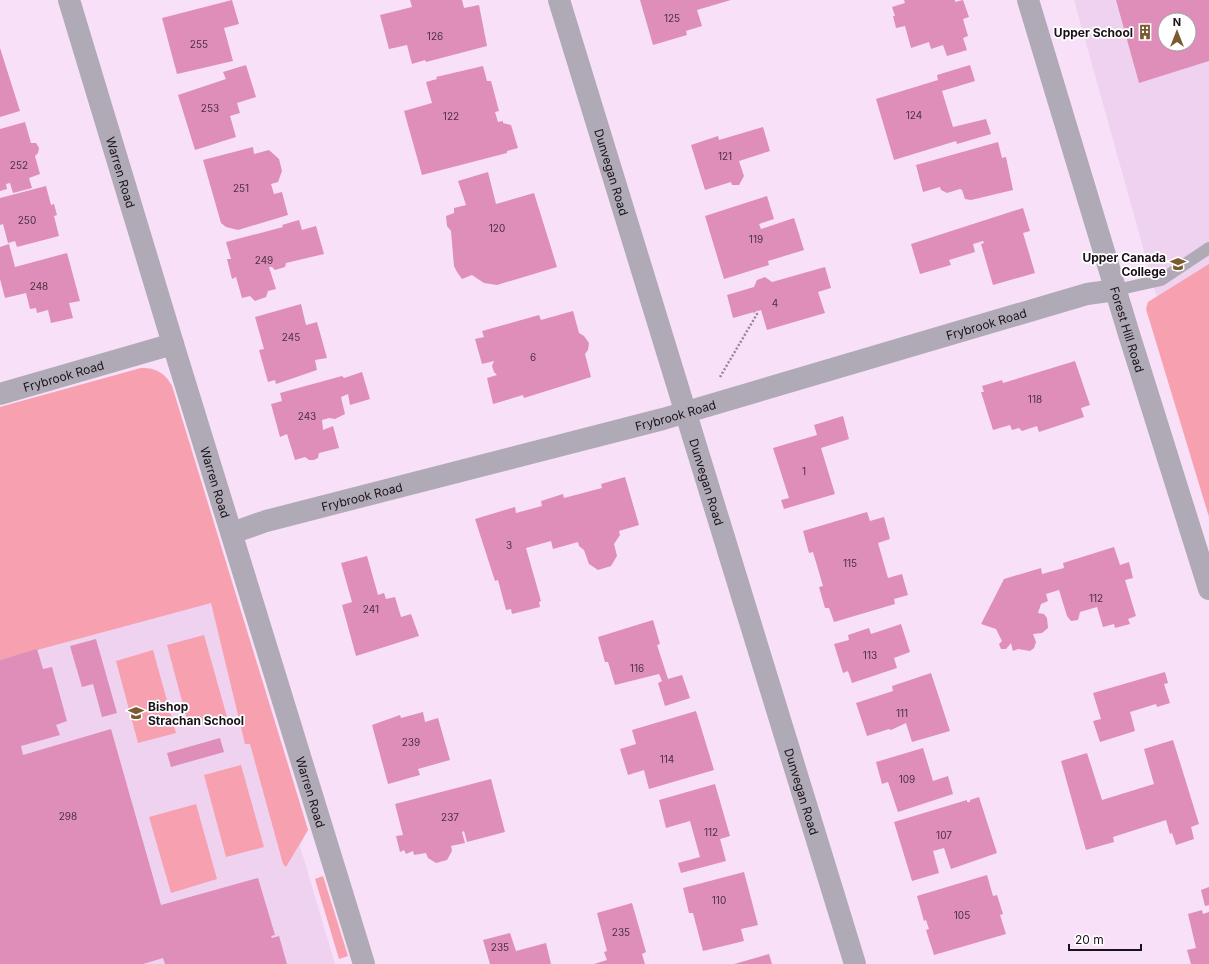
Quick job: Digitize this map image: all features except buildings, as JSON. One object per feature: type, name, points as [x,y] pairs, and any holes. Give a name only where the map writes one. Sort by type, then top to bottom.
[{"type":"street","name":"Warren Road","points":[[69,0],[173,344],[364,964]]},
{"type":"street","name":"Dunvegan Road","points":[[558,0],[855,964]]},
{"type":"street","name":"Forest Hill Road","points":[[1028,0],[1209,589]]},
{"type":"street","name":"Frybrook Road","points":[[232,532],[266,521],[686,412],[1087,294],[1116,290]]},
{"type":"street","name":"Frybrook Road","points":[[0,394],[173,344]]},
{"type":"lane","points":[[1116,290],[1161,280],[1209,248]]},
{"type":"path","points":[[720,378],[757,314],[754,312]]},
{"type":"shaded area","name":"Upper Canada College","points":[[1074,0],[1209,0],[1209,484]]},
{"type":"shaded area","points":[[1209,264],[1209,517],[1146,309],[1148,302]]},
{"type":"shaded area","name":"Bishop Strachan School","points":[[141,368],[151,368],[160,372],[167,378],[172,386],[308,829],[300,846],[335,964],[0,964],[0,407]]},
{"type":"shaded area","points":[[141,368],[160,372],[172,386],[308,830],[286,867],[283,864],[250,744],[245,744],[211,603],[0,660],[0,407]]},
{"type":"shaded area","points":[[204,635],[227,717],[189,727],[167,645]]},
{"type":"shaded area","points":[[153,650],[176,733],[138,743],[116,661]]},
{"type":"shaded area","points":[[241,765],[264,847],[226,857],[204,775]]},
{"type":"shaded area","points":[[196,804],[217,879],[171,893],[149,817]]},
{"type":"shaded area","points":[[323,876],[348,956],[339,959],[315,879]]},
{"type":"place","name":"Upper School","points":[[1145,32]]},
{"type":"place","name":"Upper Canada College","points":[[1178,264]]},
{"type":"place","name":"Bishop Strachan School","points":[[136,713]]}]
